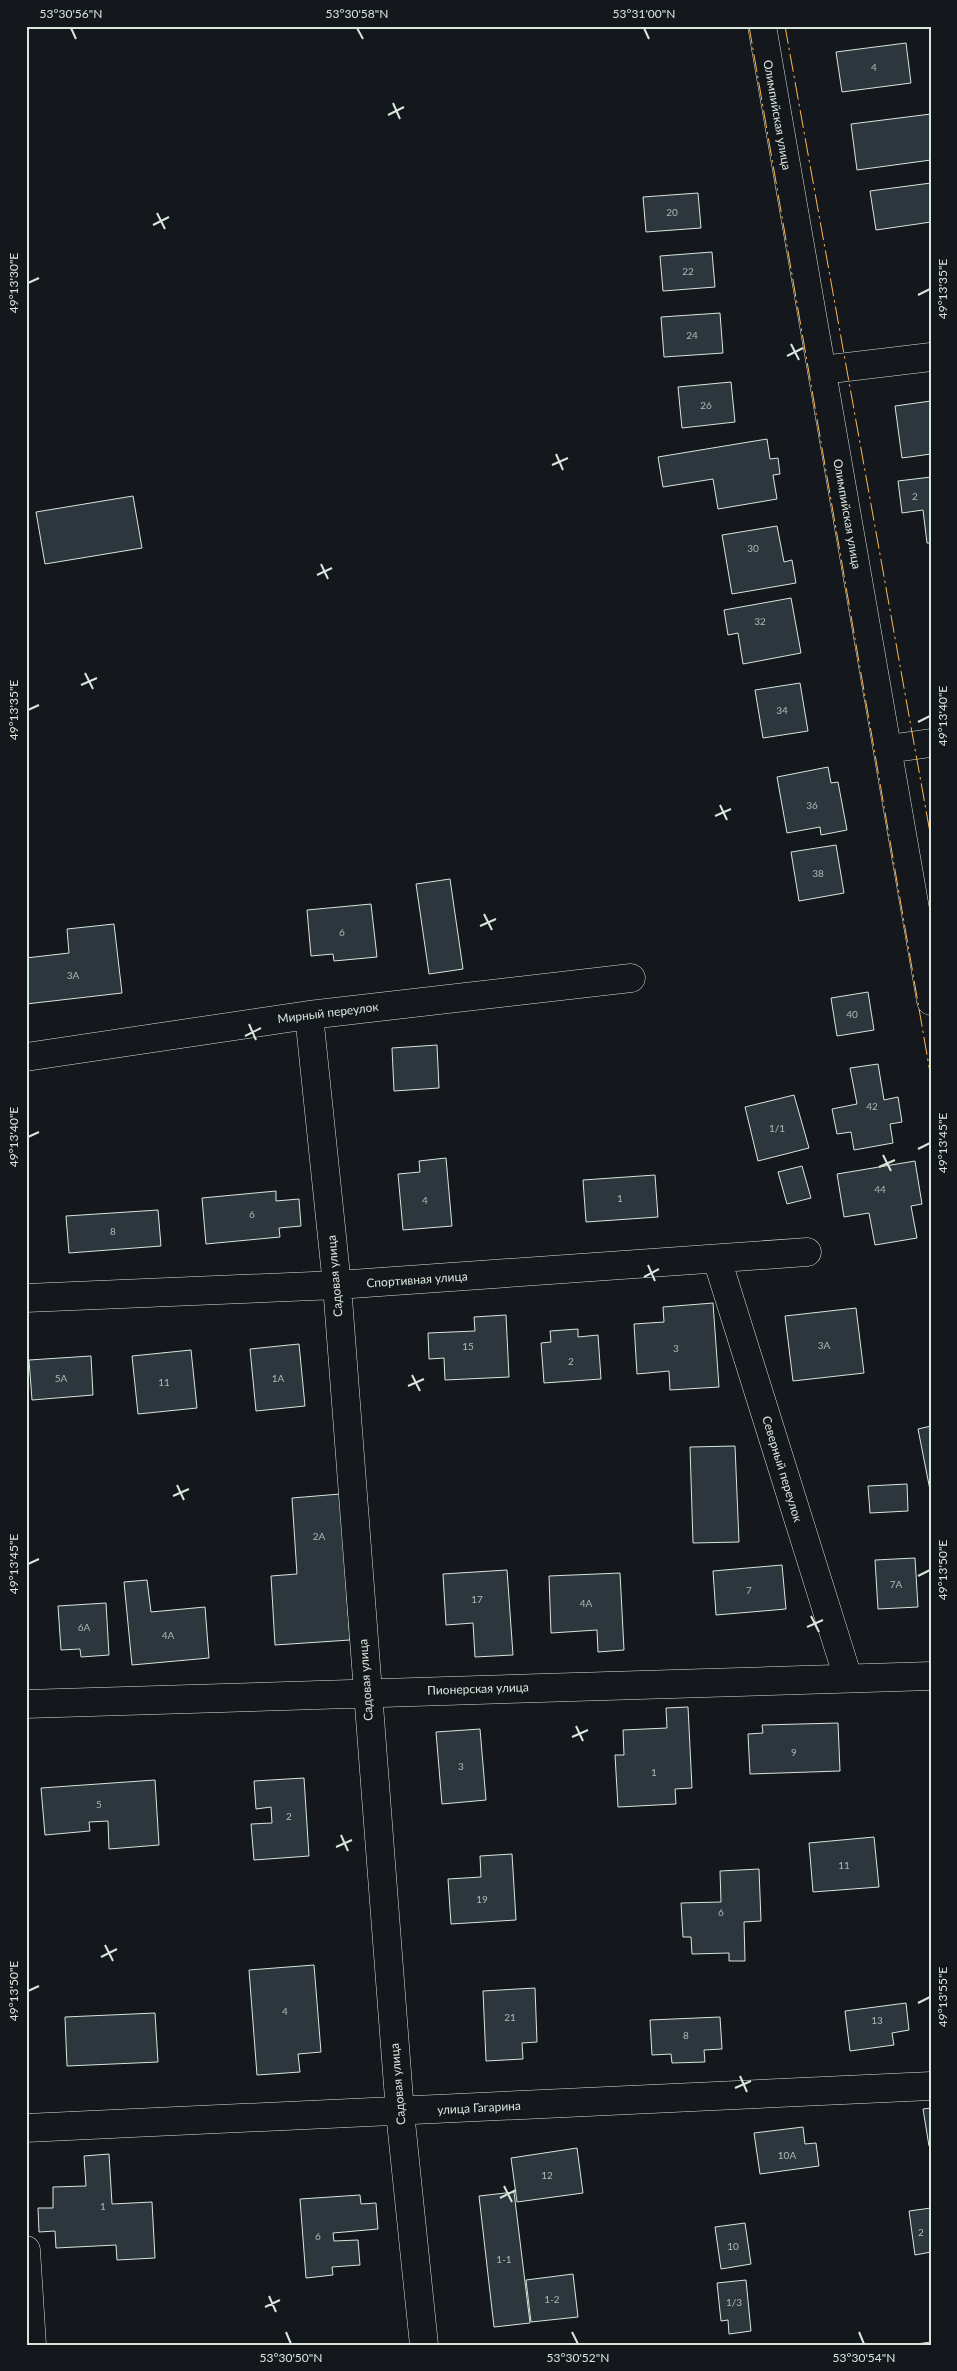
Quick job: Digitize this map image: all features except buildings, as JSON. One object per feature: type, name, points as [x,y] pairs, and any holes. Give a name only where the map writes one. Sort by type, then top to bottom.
[{"type":"street","name":"Олимпийская улица","points":[[762,26],[931,1001]]},
{"type":"street","points":[[822,370],[931,357]]},
{"type":"street","points":[[888,749],[931,743]]},
{"type":"street","name":"Мирный переулок","points":[[26,1057],[309,1015],[631,978]]},
{"type":"street","name":"Садовая улица","points":[[309,1015],[337,1285],[366,1692],[400,2112],[424,2345]]},
{"type":"street","name":"Спортивная улица","points":[[26,1298],[337,1285],[807,1252]]},
{"type":"street","name":"Северный переулок","points":[[717,1259],[848,1678]]},
{"type":"street","name":"Пионерская улица","points":[[26,1704],[931,1676]]},
{"type":"street","name":"улица Гагарина","points":[[26,2128],[931,2086]]},
{"type":"street","points":[[26,2250],[32,2345]]},
{"type":"power","points":[[749,26],[931,1078]]},
{"type":"power","points":[[785,26],[931,838]]}]
